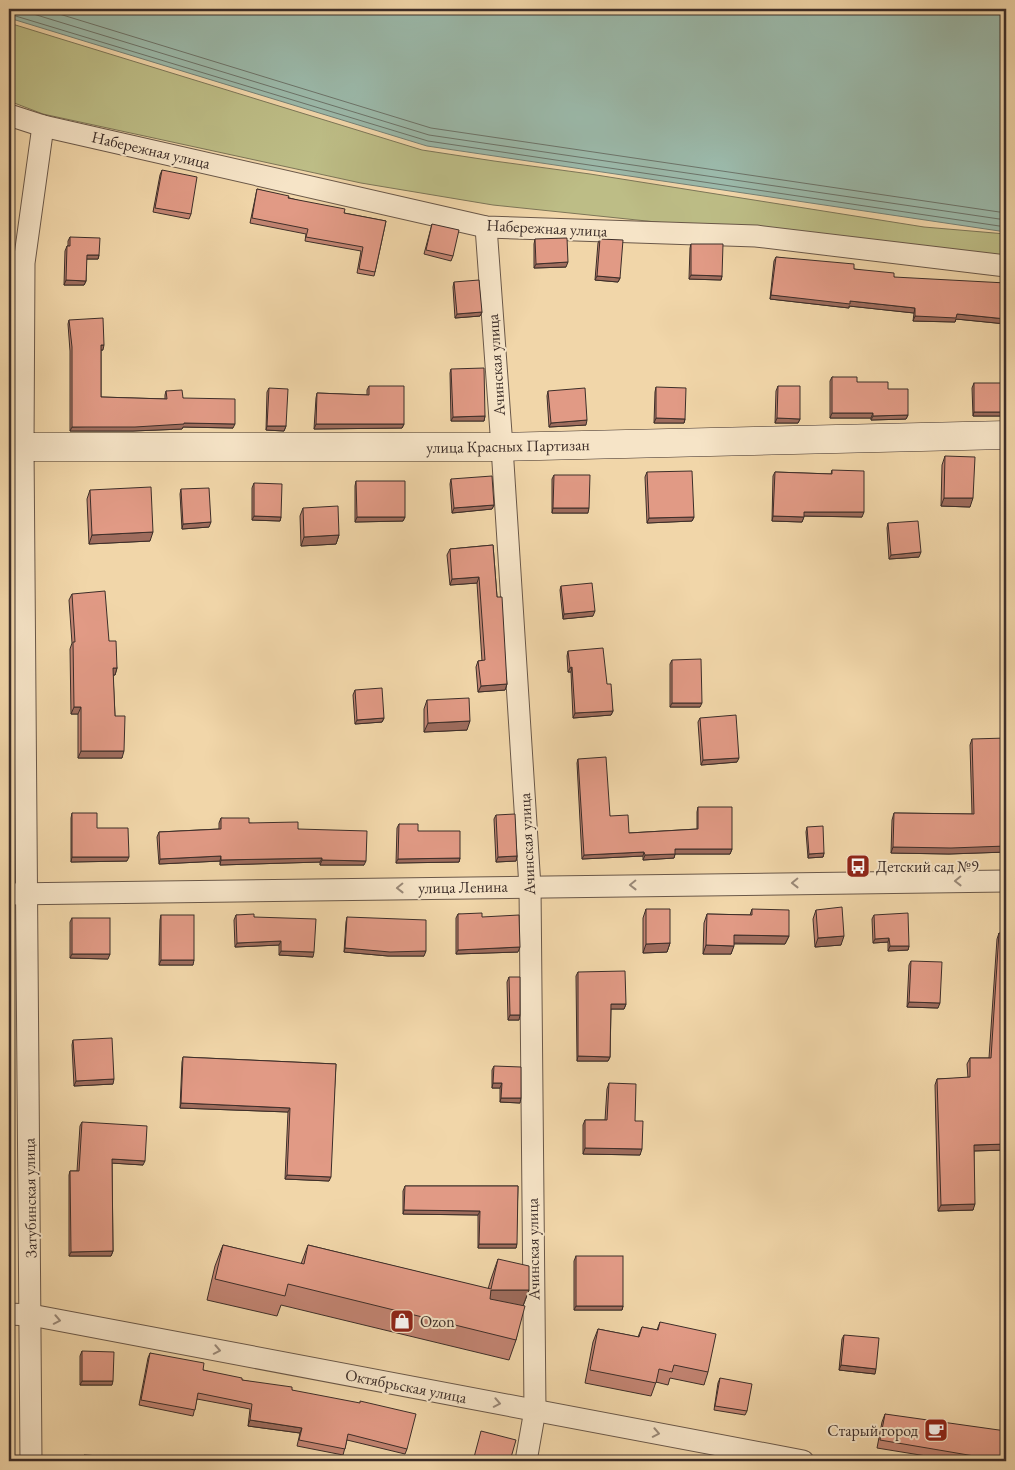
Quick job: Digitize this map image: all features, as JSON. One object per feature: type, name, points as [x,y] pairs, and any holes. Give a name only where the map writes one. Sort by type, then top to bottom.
[{"type":"main road","name":"улица Красных Партизан","points":[[16,446],[502,447],[1006,435]]},
{"type":"street","name":"Набережная улица","points":[[9,115],[44,126],[486,227],[756,236],[1006,266]]},
{"type":"street","name":"Затубинская улица","points":[[31,1461],[31,1315],[17,894],[16,446],[24,263],[44,126]]},
{"type":"street","name":"Ачинская улица","points":[[486,227],[530,886],[535,1410],[526,1461]]},
{"type":"street","name":"улица Ленина","points":[[17,894],[1006,880]]},
{"type":"street","name":"Октябрьская улица","points":[[9,1314],[31,1315],[803,1461]]},
{"type":"green space","points":[[9,23],[422,150],[590,174],[924,227],[1006,234],[1006,260],[493,205],[361,183],[43,114],[9,101]]},
{"type":"water","points":[[9,9],[1006,9],[1006,232],[427,146],[9,18]]},
{"type":"building","points":[[162,170],[197,177],[191,214],[155,208]]},
{"type":"building","points":[[257,189],[289,196],[288,198],[345,209],[344,213],[386,221],[375,272],[359,269],[363,247],[306,237],[308,229],[252,218]]},
{"type":"building","points":[[9,192],[11,192],[11,218],[9,218]]},
{"type":"building","points":[[432,224],[459,230],[453,256],[426,250]]},
{"type":"building","points":[[70,237],[100,238],[99,255],[87,255],[86,281],[66,280],[67,246],[70,246]]},
{"type":"building","points":[[567,238],[568,262],[536,264],[535,239]]},
{"type":"building","points":[[600,239],[623,240],[620,278],[597,276]]},
{"type":"building","points":[[691,244],[723,244],[722,276],[691,275]]},
{"type":"building","points":[[776,257],[854,264],[854,269],[894,273],[894,277],[1006,283],[1006,319],[957,314],[956,318],[915,316],[915,308],[850,301],[850,304],[771,295]]},
{"type":"building","points":[[479,280],[482,312],[457,314],[454,282]]},
{"type":"building","points":[[103,318],[104,345],[101,345],[101,397],[167,399],[166,391],[182,390],[183,398],[235,399],[235,424],[184,423],[135,427],[72,427],[72,347],[69,320]]},
{"type":"building","points":[[484,368],[485,416],[453,417],[451,369]]},
{"type":"building","points":[[832,377],[857,377],[857,382],[888,382],[888,389],[908,389],[908,415],[873,416],[873,413],[832,413]]},
{"type":"building","points":[[974,383],[1004,383],[1004,412],[974,412]]},
{"type":"building","points":[[369,386],[404,386],[404,424],[316,424],[317,393],[369,395]]},
{"type":"building","points":[[778,386],[800,386],[800,419],[777,418]]},
{"type":"building","points":[[656,387],[686,388],[685,419],[656,418]]},
{"type":"building","points":[[269,388],[288,389],[286,426],[267,426]]},
{"type":"building","points":[[585,388],[587,420],[551,423],[548,391]]},
{"type":"building","points":[[9,395],[11,395],[11,415],[9,415]]},
{"type":"building","points":[[945,456],[975,457],[973,498],[944,498]]},
{"type":"building","points":[[9,469],[12,469],[12,503],[9,503]]},
{"type":"building","points":[[832,470],[864,471],[864,512],[804,512],[804,517],[773,516],[775,472],[832,474]]},
{"type":"building","points":[[692,471],[694,517],[649,518],[647,472]]},
{"type":"building","points":[[554,475],[590,475],[589,508],[553,508]]},
{"type":"building","points":[[492,476],[494,505],[454,508],[451,479]]},
{"type":"building","points":[[356,481],[405,481],[405,517],[357,517]]},
{"type":"building","points":[[254,483],[282,484],[281,517],[254,516]]},
{"type":"building","points":[[151,487],[153,532],[92,535],[90,490]]},
{"type":"building","points":[[209,488],[211,522],[183,524],[181,489]]},
{"type":"building","points":[[338,506],[339,535],[304,537],[303,508]]},
{"type":"building","points":[[918,521],[921,552],[891,555],[888,523]]},
{"type":"building","points":[[493,545],[497,597],[502,597],[507,684],[481,686],[478,661],[485,660],[479,577],[452,579],[450,549]]},
{"type":"building","points":[[592,583],[595,611],[564,614],[561,586]]},
{"type":"building","points":[[105,591],[109,641],[116,641],[117,668],[113,668],[115,716],[125,716],[124,751],[81,751],[81,707],[74,707],[73,642],[75,642],[72,594]]},
{"type":"building","points":[[603,648],[607,684],[611,684],[613,711],[575,713],[572,667],[570,668],[568,651]]},
{"type":"building","points":[[701,659],[702,703],[672,703],[672,660]]},
{"type":"building","points":[[382,688],[384,718],[357,720],[355,690]]},
{"type":"building","points":[[469,698],[470,721],[428,723],[427,700]]},
{"type":"building","points":[[736,715],[739,758],[703,760],[700,718]]},
{"type":"building","points":[[1006,738],[1006,846],[951,848],[893,847],[894,813],[974,814],[972,739]]},
{"type":"building","points":[[606,757],[610,816],[628,815],[629,833],[698,829],[698,807],[732,807],[732,849],[675,849],[675,854],[645,855],[644,852],[584,855],[578,759]]},
{"type":"building","points":[[72,813],[97,813],[97,828],[128,828],[129,857],[72,857]]},
{"type":"building","points":[[515,814],[517,856],[498,857],[496,815]]},
{"type":"building","points":[[221,818],[249,818],[249,823],[298,822],[298,829],[367,831],[366,861],[322,860],[322,858],[221,860],[221,856],[160,859],[159,832],[221,829]]},
{"type":"building","points":[[399,824],[418,824],[418,831],[460,831],[460,858],[398,859]]},
{"type":"building","points":[[823,826],[824,853],[809,854],[807,827]]},
{"type":"building","points":[[842,907],[844,936],[818,938],[816,910]]},
{"type":"building","points":[[646,909],[670,909],[670,943],[646,944]]},
{"type":"building","points":[[752,909],[789,910],[789,936],[734,935],[734,946],[706,945],[707,914],[752,915]]},
{"type":"building","points":[[482,913],[482,917],[519,915],[520,947],[458,950],[458,914]]},
{"type":"building","points":[[908,913],[909,946],[890,946],[889,938],[875,939],[874,915]]},
{"type":"building","points":[[254,914],[254,917],[316,919],[314,952],[281,951],[281,941],[237,943],[236,915]]},
{"type":"building","points":[[161,915],[194,915],[194,960],[161,960]]},
{"type":"building","points":[[347,917],[426,920],[426,951],[390,952],[345,948]]},
{"type":"building","points":[[72,918],[110,918],[110,954],[72,954]]},
{"type":"building","points":[[999,933],[1006,933],[1006,1144],[974,1145],[975,1204],[941,1205],[937,1079],[970,1077],[970,1058],[991,1058]]},
{"type":"building","points":[[911,961],[942,962],[940,1003],[909,1002]]},
{"type":"building","points":[[625,971],[626,1004],[611,1004],[610,1057],[578,1056],[578,972]]},
{"type":"building","points":[[509,977],[520,977],[520,1015],[510,1015]]},
{"type":"building","points":[[112,1038],[114,1079],[76,1081],[73,1040]]},
{"type":"building","points":[[183,1057],[336,1064],[331,1177],[287,1175],[290,1108],[181,1103]]},
{"type":"building","points":[[494,1066],[521,1067],[521,1098],[501,1098],[502,1083],[493,1083]]},
{"type":"building","points":[[609,1083],[636,1084],[635,1121],[643,1121],[642,1149],[585,1148],[585,1120],[607,1120]]},
{"type":"building","points":[[82,1122],[147,1126],[145,1161],[112,1159],[113,1251],[71,1252],[70,1171],[79,1171]]},
{"type":"building","points":[[405,1186],[518,1186],[517,1244],[479,1244],[480,1211],[404,1210]]},
{"type":"building","points":[[223,1245],[304,1264],[308,1245],[491,1289],[498,1259],[529,1266],[529,1290],[491,1290],[490,1299],[525,1306],[516,1340],[288,1284],[285,1296],[215,1279]]},
{"type":"building","points":[[576,1256],[623,1256],[623,1306],[576,1306]]},
{"type":"building","points":[[660,1322],[716,1334],[708,1372],[674,1365],[672,1372],[659,1369],[656,1383],[590,1370],[598,1329],[639,1337],[642,1327],[658,1330]]},
{"type":"building","points":[[844,1335],[879,1338],[876,1369],[841,1365]]},
{"type":"building","points":[[82,1351],[114,1352],[113,1381],[82,1381]]},
{"type":"building","points":[[150,1353],[204,1363],[203,1370],[242,1378],[242,1380],[292,1387],[292,1390],[360,1403],[360,1401],[416,1414],[407,1449],[348,1434],[345,1449],[299,1440],[302,1428],[250,1420],[252,1404],[198,1393],[195,1410],[141,1400]]},
{"type":"building","points":[[720,1378],[752,1384],[747,1411],[715,1406]]},
{"type":"building","points":[[885,1414],[1006,1431],[1006,1460],[880,1440]]},
{"type":"building","points":[[481,1431],[516,1440],[510,1461],[473,1461]]},
{"type":"building","points":[[84,1455],[101,1456],[100,1461],[83,1461]]},
{"type":"place","name":"Детский сад №9","points":[[858,866]]},
{"type":"place","name":"Ozon","points":[[402,1321]]},
{"type":"place","name":"Старый город","points":[[936,1430]]}]
